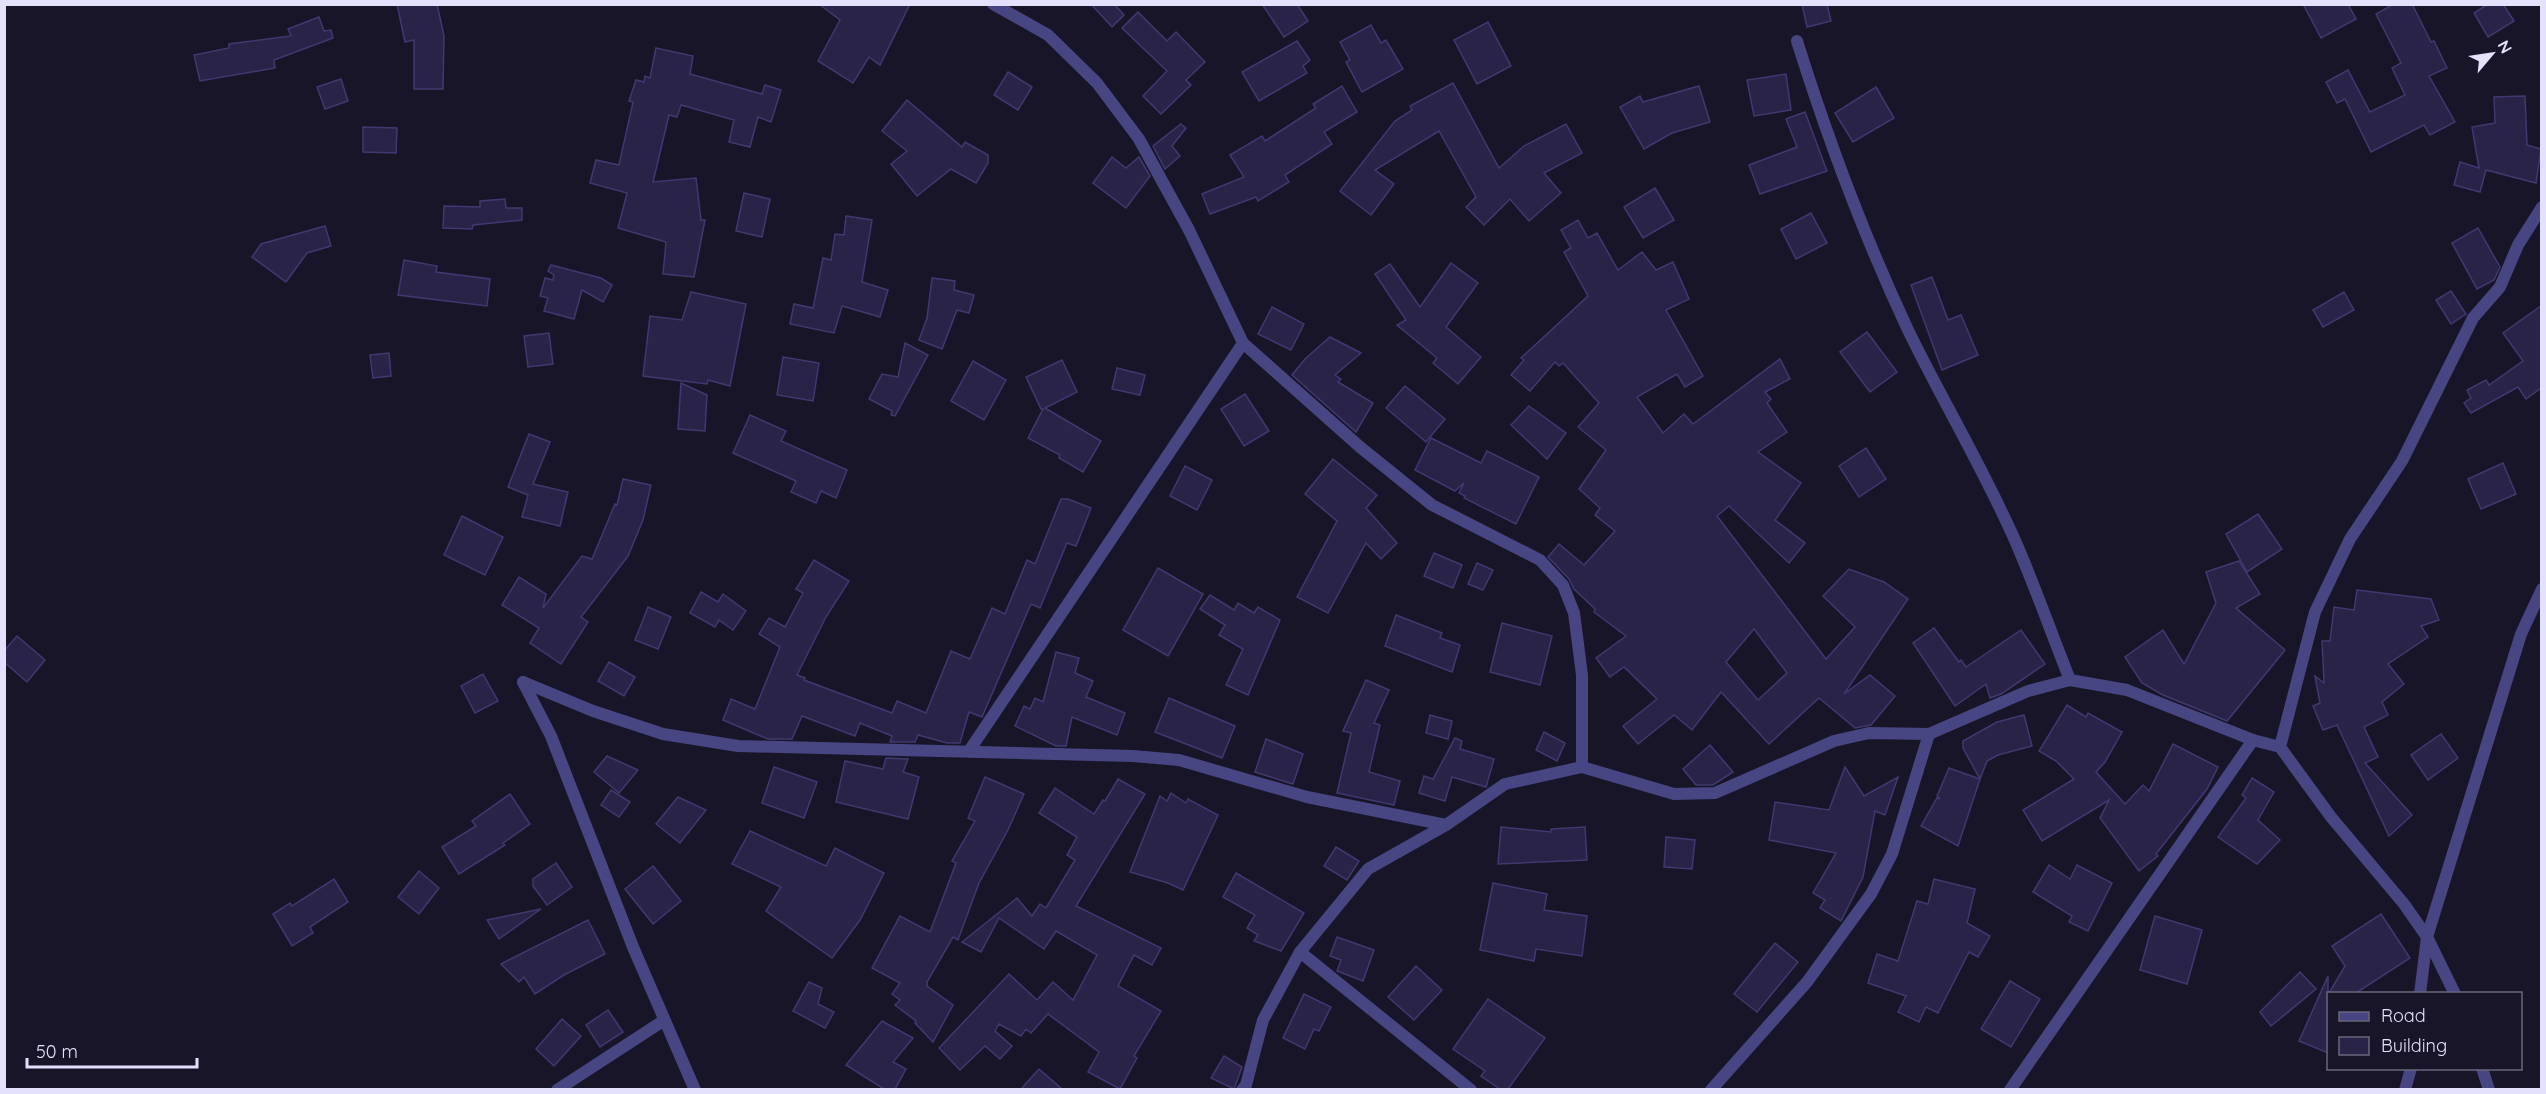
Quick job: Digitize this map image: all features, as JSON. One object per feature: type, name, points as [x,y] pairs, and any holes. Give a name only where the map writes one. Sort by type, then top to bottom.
[{"type":"street","points":[[993,4],[1048,35],[1097,82],[1139,139],[1189,230],[1243,344],[1360,447],[1432,505],[1540,560],[1563,585],[1574,613],[1582,675],[1582,767]]},
{"type":"street","points":[[1797,41],[1825,131],[1870,242],[1909,331],[1966,438],[2017,545],[2070,680]]},
{"type":"street","points":[[2280,747],[2315,612],[2345,549],[2402,461],[2473,318],[2500,287],[2518,245],[2541,207]]},
{"type":"street","points":[[969,751],[1243,344]]},
{"type":"street","points":[[2420,992],[2427,937],[2520,634],[2541,589]]},
{"type":"street","points":[[1242,1089],[1246,1085],[1263,1020],[1300,952],[1368,869],[1446,825],[1504,784],[1582,767],[1674,794],[1715,793],[1834,741],[1869,733],[1929,734],[2028,691],[2070,680],[2127,690],[2253,740],[2280,747],[2427,937],[2454,992]]},
{"type":"street","points":[[695,1089],[663,1021],[551,736],[523,682],[593,711],[663,734],[727,744],[1179,760],[1307,797],[1446,825]]},
{"type":"street","points":[[1712,1089],[1807,982],[1871,894],[1892,854],[1929,734]]},
{"type":"street","points":[[2010,1089],[2253,740]]},
{"type":"street","points":[[1300,952],[1471,1089]]},
{"type":"street","points":[[557,1089],[663,1021]]},
{"type":"street","points":[[2405,1089],[2410,1070]]},
{"type":"street","points":[[2483,1070],[2489,1089]]},
{"type":"building","points":[[397,4],[437,4],[444,36],[443,89],[414,89],[414,40],[405,42]]},
{"type":"building","points":[[819,4],[910,4],[880,65],[869,57],[853,83],[818,61],[840,20]]},
{"type":"building","points":[[1091,4],[1114,4],[1124,15],[1112,27]]},
{"type":"building","points":[[1262,4],[1297,4],[1308,21],[1284,37]]},
{"type":"building","points":[[1802,4],[1827,4],[1831,21],[1807,27]]},
{"type":"building","points":[[2303,4],[2348,4],[2356,19],[2321,38]]},
{"type":"building","points":[[2394,4],[2412,4],[2431,42],[2434,41],[2447,68],[2429,76],[2455,122],[2430,135],[2424,125],[2371,152],[2345,99],[2337,103],[2326,82],[2348,70],[2370,112],[2405,95],[2392,68],[2401,63],[2376,14]]},
{"type":"building","points":[[2488,4],[2503,4],[2514,21],[2488,37],[2474,13]]},
{"type":"building","points":[[1138,12],[1167,41],[1176,32],[1205,62],[1186,80],[1191,85],[1161,114],[1143,96],[1167,71],[1122,28]]},
{"type":"building","points":[[319,17],[324,31],[331,30],[333,38],[274,60],[275,68],[200,81],[194,55],[229,48],[229,44],[291,36],[288,29]]},
{"type":"building","points":[[1488,22],[1511,66],[1477,84],[1454,40]]},
{"type":"building","points":[[1371,25],[1381,43],[1386,40],[1403,69],[1362,92],[1346,62],[1350,60],[1340,42]]},
{"type":"building","points":[[1297,41],[1310,60],[1303,66],[1307,73],[1259,101],[1242,72]]},
{"type":"building","points":[[656,48],[693,56],[690,74],[762,94],[765,85],[781,90],[771,122],[758,117],[750,147],[729,142],[734,120],[681,105],[677,117],[669,115],[653,182],[696,178],[701,220],[705,220],[694,277],[663,274],[666,242],[618,228],[627,193],[590,183],[596,160],[619,165],[633,102],[629,101],[636,80],[644,82],[645,76],[650,78]]},
{"type":"building","points":[[1008,72],[1032,87],[1018,110],[994,95]]},
{"type":"building","points":[[1786,74],[1791,110],[1754,116],[1747,80]]},
{"type":"building","points":[[341,79],[348,101],[325,109],[317,87]]},
{"type":"building","points":[[1453,83],[1499,168],[1524,146],[1566,124],[1582,153],[1544,173],[1561,193],[1529,221],[1510,199],[1484,225],[1466,207],[1476,197],[1439,131],[1375,170],[1394,184],[1371,215],[1340,191],[1395,121],[1412,110],[1410,106]]},
{"type":"building","points":[[1342,86],[1357,112],[1324,132],[1332,144],[1285,175],[1289,182],[1258,201],[1256,197],[1210,214],[1202,194],[1244,177],[1230,155],[1262,136],[1265,141],[1316,108],[1313,104]]},
{"type":"building","points":[[1699,86],[1710,122],[1672,133],[1644,149],[1620,107],[1640,96],[1643,102]]},
{"type":"building","points":[[1876,87],[1894,118],[1853,142],[1835,113]]},
{"type":"building","points":[[2525,96],[2527,145],[2541,149],[2536,183],[2486,170],[2480,192],[2454,185],[2460,162],[2479,168],[2472,127],[2495,123],[2494,97]]},
{"type":"building","points":[[907,100],[962,147],[965,142],[988,155],[988,163],[976,183],[951,169],[917,196],[891,164],[907,151],[882,131]]},
{"type":"building","points":[[1805,112],[1827,171],[1760,194],[1749,165],[1797,147],[1786,119]]},
{"type":"building","points":[[1181,124],[1186,128],[1172,146],[1180,156],[1165,169],[1153,146]]},
{"type":"building","points":[[363,127],[397,128],[396,153],[363,152]]},
{"type":"building","points":[[1112,157],[1126,168],[1139,157],[1150,176],[1126,208],[1093,183]]},
{"type":"building","points":[[1655,188],[1674,220],[1643,238],[1624,207]]},
{"type":"building","points":[[744,193],[770,199],[762,237],[736,231]]},
{"type":"building","points":[[505,199],[506,208],[522,208],[522,220],[473,225],[472,229],[443,228],[444,206],[480,207],[480,201]]},
{"type":"building","points":[[1811,213],[1827,243],[1796,259],[1781,229]]},
{"type":"building","points":[[846,216],[872,220],[862,282],[888,290],[880,317],[842,306],[834,333],[790,324],[794,304],[813,308],[823,258],[831,260],[835,234],[844,235]]},
{"type":"building","points":[[1578,220],[1588,238],[1597,233],[1618,270],[1642,252],[1656,270],[1673,262],[1689,299],[1666,310],[1703,376],[1685,387],[1677,374],[1637,397],[1663,433],[1684,414],[1693,424],[1780,359],[1790,379],[1765,392],[1771,399],[1767,403],[1787,432],[1758,452],[1801,483],[1775,520],[1805,543],[1789,563],[1729,506],[1717,516],[1826,659],[1855,627],[1823,596],[1849,569],[1884,582],[1908,599],[1844,694],[1870,675],[1895,696],[1871,725],[1855,728],[1819,698],[1769,744],[1721,692],[1692,730],[1674,715],[1638,744],[1623,726],[1657,699],[1624,667],[1610,677],[1596,658],[1626,636],[1594,612],[1595,609],[1574,589],[1569,579],[1548,557],[1559,544],[1584,565],[1615,531],[1595,515],[1600,508],[1579,489],[1606,450],[1578,427],[1599,403],[1563,363],[1559,366],[1555,362],[1530,391],[1511,375],[1524,360],[1521,358],[1588,296],[1564,252],[1571,248],[1561,230]],"holes":[[[1754,629],[1787,673],[1758,700],[1726,662]]]},
{"type":"building","points":[[325,226],[331,246],[307,253],[286,282],[252,257],[261,244]]},
{"type":"building","points":[[2478,228],[2500,267],[2494,280],[2477,289],[2452,243]]},
{"type":"building","points":[[404,260],[437,266],[436,272],[490,279],[487,306],[398,295]]},
{"type":"building","points":[[1451,263],[1478,283],[1446,327],[1481,357],[1458,384],[1433,363],[1437,358],[1397,325],[1406,320],[1375,274],[1390,264],[1420,307]]},
{"type":"building","points":[[551,265],[601,278],[612,285],[603,302],[582,290],[574,319],[544,311],[548,298],[540,296],[545,278],[553,280],[554,275],[548,271]]},
{"type":"building","points":[[1932,277],[1948,320],[1961,315],[1978,355],[1942,370],[1911,285]]},
{"type":"building","points":[[932,278],[955,281],[954,290],[974,295],[969,313],[957,310],[942,349],[919,340],[927,318]]},
{"type":"building","points":[[2451,291],[2466,314],[2451,324],[2436,300]]},
{"type":"building","points":[[691,292],[746,304],[730,386],[708,380],[707,384],[643,376],[650,316],[682,320]]},
{"type":"building","points":[[2344,292],[2354,310],[2323,327],[2313,310]]},
{"type":"building","points":[[2541,306],[2541,388],[2526,399],[2518,387],[2471,413],[2464,403],[2471,398],[2467,390],[2486,380],[2489,385],[2523,361],[2503,333]]},
{"type":"building","points":[[1272,307],[1304,324],[1291,350],[1258,334]]},
{"type":"building","points":[[1867,332],[1897,372],[1870,392],[1840,352]]},
{"type":"building","points":[[549,333],[553,364],[528,367],[524,336]]},
{"type":"building","points":[[1330,337],[1361,353],[1335,375],[1341,379],[1338,382],[1373,403],[1356,432],[1292,375],[1305,359]]},
{"type":"building","points":[[905,343],[928,355],[895,416],[891,415],[892,411],[869,399],[882,374],[898,377]]},
{"type":"building","points":[[389,353],[391,376],[373,378],[370,355]]},
{"type":"building","points":[[783,357],[819,363],[813,401],[777,395]]},
{"type":"building","points":[[1062,360],[1077,392],[1045,408],[1101,441],[1083,472],[1059,458],[1060,455],[1028,438],[1043,409],[1026,377]]},
{"type":"building","points":[[973,361],[1006,380],[984,420],[951,401]]},
{"type":"building","points":[[1117,368],[1145,375],[1140,395],[1112,389]]},
{"type":"building","points":[[681,383],[707,395],[705,431],[678,429]]},
{"type":"building","points":[[1405,386],[1445,419],[1426,442],[1386,408]]},
{"type":"building","points":[[1245,394],[1269,431],[1244,446],[1221,409]]},
{"type":"building","points":[[1529,406],[1566,433],[1547,459],[1511,425]]},
{"type":"building","points":[[750,415],[786,431],[781,441],[847,470],[836,498],[821,491],[816,503],[791,492],[796,481],[733,453]]},
{"type":"building","points":[[529,434],[550,442],[533,484],[568,492],[560,526],[522,517],[528,495],[508,487]]},
{"type":"building","points":[[1431,438],[1481,463],[1487,451],[1539,477],[1516,524],[1464,498],[1465,496],[1459,493],[1464,483],[1455,491],[1415,470]]},
{"type":"building","points":[[1866,448],[1886,479],[1859,497],[1839,466]]},
{"type":"building","points":[[1333,459],[1377,495],[1366,508],[1397,543],[1381,559],[1366,543],[1328,613],[1297,597],[1337,521],[1305,494]]},
{"type":"building","points":[[2503,463],[2516,494],[2481,509],[2468,479]]},
{"type":"building","points":[[1185,466],[1212,480],[1197,510],[1170,496]]},
{"type":"building","points":[[623,479],[651,485],[643,520],[628,556],[581,617],[588,622],[561,664],[530,643],[539,628],[502,605],[519,577],[546,594],[543,608],[582,556],[592,559],[615,504],[617,505]]},
{"type":"building","points":[[1061,499],[1068,499],[1091,508],[1076,546],[1067,543],[1040,608],[1031,604],[982,717],[969,712],[960,743],[947,743],[918,735],[915,742],[890,742],[892,736],[860,723],[855,736],[802,716],[792,739],[768,739],[723,720],[731,699],[755,709],[780,647],[759,634],[769,618],[785,627],[803,593],[796,589],[814,560],[849,581],[826,617],[797,675],[805,678],[804,680],[892,713],[897,701],[926,713],[951,651],[970,659],[992,608],[1005,614],[1027,560],[1035,564]]},
{"type":"building","points":[[2258,514],[2282,549],[2247,572],[2226,534]]},
{"type":"building","points":[[462,516],[503,537],[485,575],[444,555]]},
{"type":"building","points":[[1434,553],[1462,565],[1453,588],[1424,576]]},
{"type":"building","points":[[2239,561],[2260,594],[2236,608],[2285,650],[2227,721],[2163,695],[2142,683],[2125,657],[2163,630],[2184,664],[2216,603],[2206,572]]},
{"type":"building","points":[[1477,563],[1493,570],[1483,590],[1468,584]]},
{"type":"building","points":[[1158,568],[1203,594],[1168,656],[1123,630]]},
{"type":"building","points":[[2357,590],[2431,599],[2439,620],[2421,626],[2428,637],[2388,664],[2404,684],[2382,702],[2388,715],[2364,727],[2378,757],[2365,763],[2412,815],[2389,836],[2337,725],[2323,730],[2313,706],[2320,703],[2315,676],[2324,683],[2322,641],[2330,641],[2334,607],[2354,610]]},
{"type":"building","points":[[701,592],[718,602],[723,594],[746,611],[733,630],[719,620],[715,627],[690,613]]},
{"type":"building","points":[[1210,595],[1234,610],[1238,603],[1254,613],[1258,607],[1280,620],[1248,695],[1226,685],[1243,649],[1219,635],[1225,625],[1200,609]]},
{"type":"building","points":[[648,607],[671,617],[658,649],[635,640]]},
{"type":"building","points":[[1396,615],[1442,633],[1440,638],[1460,645],[1452,672],[1385,646]]},
{"type":"building","points":[[1502,623],[1552,636],[1540,685],[1490,672]]},
{"type":"building","points":[[1934,628],[1959,662],[1961,660],[1966,667],[2021,630],[2045,664],[2001,694],[1990,698],[1986,684],[1955,706],[1913,643]]},
{"type":"building","points":[[17,636],[45,660],[27,682],[4,662],[4,651]]},
{"type":"building","points":[[1056,652],[1079,658],[1075,673],[1093,681],[1086,697],[1125,713],[1117,735],[1072,717],[1066,746],[1056,746],[1015,726],[1024,706],[1030,709],[1035,698],[1043,702]]},
{"type":"building","points":[[609,662],[635,677],[624,696],[598,681]]},
{"type":"building","points":[[483,674],[498,701],[475,713],[461,686]]},
{"type":"building","points":[[1366,680],[1389,690],[1374,723],[1380,725],[1369,772],[1400,781],[1394,805],[1337,793],[1351,733],[1343,731]]},
{"type":"building","points":[[1169,698],[1235,726],[1222,758],[1155,732]]},
{"type":"building","points":[[2067,705],[2086,717],[2088,713],[2122,732],[2105,762],[2096,772],[2125,804],[2143,785],[2149,791],[2173,744],[2218,767],[2207,789],[2156,854],[2158,856],[2139,871],[2100,818],[2109,800],[2042,841],[2023,810],[2074,779],[2056,761],[2039,751]]},
{"type":"building","points":[[1430,715],[1452,721],[1448,739],[1426,733]]},
{"type":"building","points":[[2024,715],[2032,746],[1998,755],[1987,761],[1980,779],[1963,748],[1963,741],[1997,722]]},
{"type":"building","points":[[1544,732],[1565,743],[1557,761],[1536,750]]},
{"type":"building","points":[[2441,734],[2458,758],[2428,780],[2411,755]]},
{"type":"building","points":[[1455,738],[1462,741],[1460,749],[1494,759],[1486,787],[1452,777],[1445,801],[1419,793],[1424,776],[1433,779]]},
{"type":"building","points":[[1266,739],[1303,754],[1293,784],[1255,772]]},
{"type":"building","points":[[1710,745],[1733,772],[1713,785],[1696,785],[1683,769]]},
{"type":"building","points":[[607,756],[638,770],[619,793],[594,772]]},
{"type":"building","points":[[886,758],[908,759],[903,772],[919,777],[908,819],[836,802],[845,761],[883,769]]},
{"type":"building","points":[[774,767],[817,782],[804,818],[762,803]]},
{"type":"building","points":[[1845,767],[1864,796],[1898,777],[1885,815],[1875,811],[1863,877],[1841,921],[1820,908],[1825,900],[1813,893],[1836,853],[1769,840],[1775,802],[1829,810]]},
{"type":"building","points":[[1949,768],[1980,779],[1958,846],[1921,826],[1937,798],[1940,799],[1937,796]]},
{"type":"building","points":[[985,777],[1024,794],[1008,830],[979,883],[958,940],[953,937],[927,982],[927,986],[953,1005],[933,1042],[915,1023],[916,1021],[895,1005],[900,1000],[892,994],[900,983],[872,968],[900,916],[930,932],[956,863],[952,861],[975,821],[968,818]]},
{"type":"building","points":[[2252,778],[2274,792],[2258,820],[2280,840],[2257,864],[2218,837],[2246,798],[2242,795]]},
{"type":"building","points":[[1118,779],[1145,794],[1076,906],[1161,948],[1152,965],[1134,955],[1118,986],[1161,1011],[1134,1056],[1137,1058],[1120,1089],[1088,1072],[1099,1052],[1048,1014],[1031,1033],[1026,1029],[1021,1036],[999,1024],[995,1031],[1012,1046],[1000,1059],[985,1046],[960,1070],[939,1048],[1009,974],[1037,1000],[1053,982],[1073,1000],[1097,955],[1056,931],[1044,949],[999,918],[981,952],[962,942],[1017,898],[1032,916],[1040,904],[1046,908],[1075,860],[1067,855],[1077,837],[1039,813],[1055,788],[1094,814]]},
{"type":"building","points":[[611,790],[630,802],[619,817],[601,805]]},
{"type":"building","points":[[1171,793],[1186,803],[1188,799],[1218,815],[1183,890],[1168,883],[1130,872],[1160,796],[1167,801]]},
{"type":"building","points":[[510,794],[530,824],[503,843],[505,845],[459,874],[442,847],[476,826],[472,821]]},
{"type":"building","points":[[678,797],[706,810],[680,843],[656,824]]},
{"type":"building","points":[[1501,827],[1551,832],[1551,829],[1585,827],[1587,860],[1498,864]]},
{"type":"building","points":[[750,831],[826,866],[835,848],[884,873],[860,920],[832,958],[766,911],[781,887],[732,864]]},
{"type":"building","points":[[1666,837],[1695,840],[1692,869],[1664,867]]},
{"type":"building","points":[[1336,847],[1359,861],[1347,880],[1324,866]]},
{"type":"building","points":[[556,863],[572,887],[547,905],[533,886],[533,879]]},
{"type":"building","points":[[2049,865],[2070,879],[2077,865],[2112,883],[2088,931],[2069,922],[2072,916],[2033,892]]},
{"type":"building","points":[[653,866],[681,901],[653,924],[625,889]]},
{"type":"building","points":[[419,871],[439,888],[419,914],[398,897]]},
{"type":"building","points":[[1236,873],[1304,913],[1281,951],[1254,941],[1258,935],[1247,928],[1255,915],[1223,897]]},
{"type":"building","points":[[334,879],[348,902],[310,927],[313,933],[292,946],[273,914],[290,903],[292,906]]},
{"type":"building","points":[[1934,879],[1975,889],[1967,923],[1990,936],[1978,957],[1969,952],[1938,1013],[1926,1007],[1919,1022],[1898,1012],[1906,996],[1868,983],[1877,954],[1898,961],[1917,901],[1928,904]]},
{"type":"building","points":[[1493,883],[1547,894],[1544,910],[1587,916],[1582,956],[1536,949],[1534,961],[1480,950]]},
{"type":"building","points":[[541,909],[499,939],[487,920]]},
{"type":"building","points":[[2381,914],[2410,958],[2358,992],[2330,992],[2345,966],[2332,946]]},
{"type":"building","points":[[2155,916],[2202,930],[2187,984],[2140,970]]},
{"type":"building","points":[[588,920],[605,954],[564,975],[535,994],[524,977],[519,982],[501,964]]},
{"type":"building","points":[[1337,937],[1374,950],[1363,981],[1337,971],[1341,960],[1330,956]]},
{"type":"building","points":[[1775,943],[1798,962],[1757,1012],[1734,994]]},
{"type":"building","points":[[1416,966],[1442,990],[1414,1020],[1388,997]]},
{"type":"building","points":[[2300,972],[2316,989],[2271,1026],[2260,1012]]},
{"type":"building","points":[[2328,976],[2327,1053],[2299,1041]]},
{"type":"building","points":[[2010,981],[2040,999],[2011,1047],[1981,1029]]},
{"type":"building","points":[[809,982],[822,988],[818,1004],[834,1012],[825,1028],[793,1011]]},
{"type":"building","points":[[1304,994],[1331,1007],[1319,1031],[1314,1029],[1305,1049],[1283,1038]]},
{"type":"building","points":[[1488,999],[1545,1038],[1508,1089],[1500,1089],[1481,1076],[1485,1071],[1453,1049]]},
{"type":"building","points":[[608,1010],[623,1032],[600,1047],[586,1025]]},
{"type":"building","points":[[562,1019],[581,1036],[554,1066],[536,1049]]},
{"type":"building","points":[[882,1021],[913,1038],[893,1062],[906,1069],[895,1089],[884,1089],[846,1065]]},
{"type":"building","points":[[1224,1056],[1242,1067],[1234,1089],[1211,1078]]},
{"type":"building","points":[[1039,1069],[1062,1089],[1021,1089]]}]
